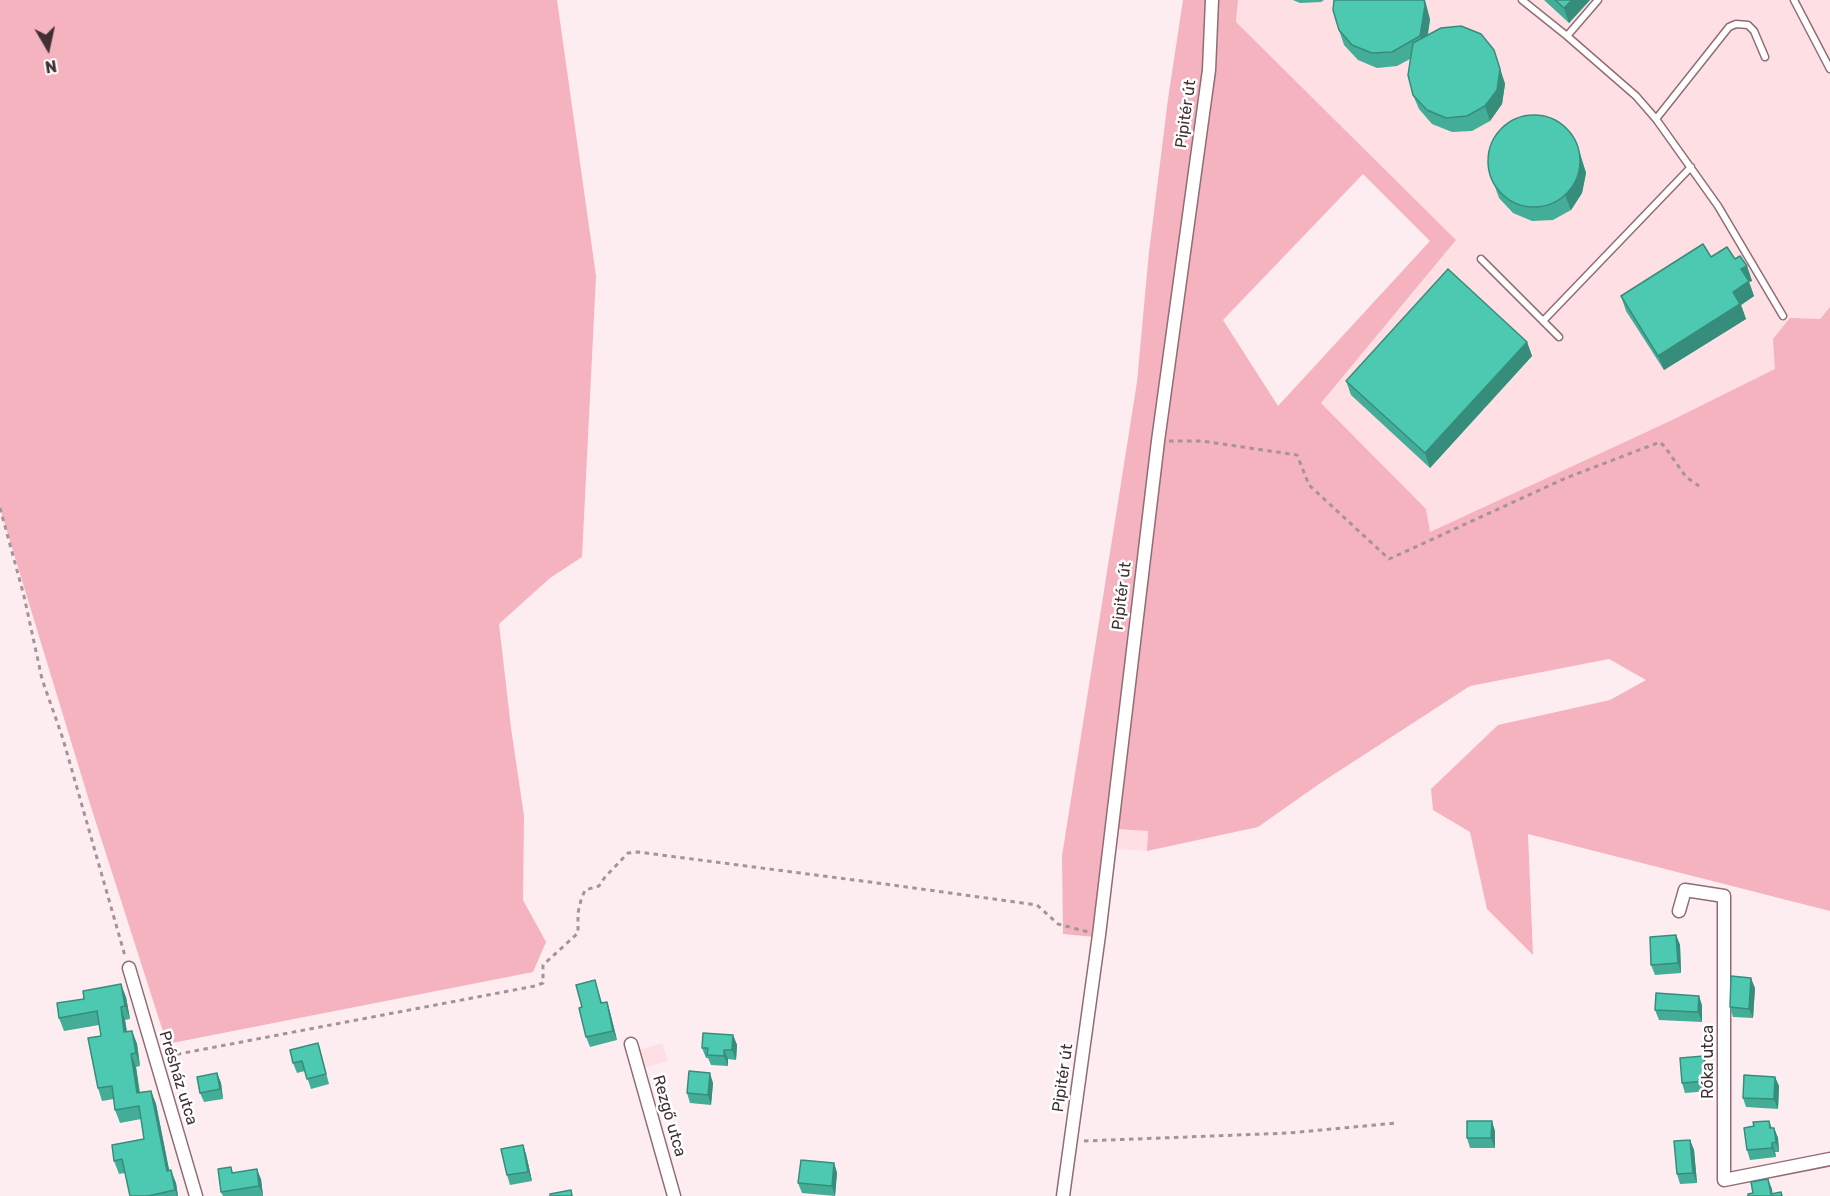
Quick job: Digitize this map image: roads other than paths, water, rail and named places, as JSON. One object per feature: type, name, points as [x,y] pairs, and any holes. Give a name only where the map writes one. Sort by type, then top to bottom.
[{"type":"street","name":"Pipitér út","points":[[1063,1196],[1099,935],[1158,441],[1209,70],[1212,0]]},
{"type":"street","name":"Róka utca","points":[[1679,911],[1685,890],[1724,896],[1725,1180],[1830,1159]]},
{"type":"street","name":"Présház utca","points":[[129,968],[196,1196]]},
{"type":"street","name":"Rezgő utca","points":[[631,1044],[674,1196]]},
{"type":"lane","points":[[1522,0],[1636,96],[1656,119],[1691,167],[1740,243],[1783,316]]},
{"type":"lane","points":[[1567,36],[1598,0]]},
{"type":"lane","points":[[1794,0],[1830,69]]},
{"type":"lane","points":[[1656,119],[1729,27],[1736,24],[1749,26],[1754,31],[1765,57]]},
{"type":"lane","points":[[1544,321],[1691,167]]},
{"type":"lane","points":[[1481,259],[1559,337]]}]
